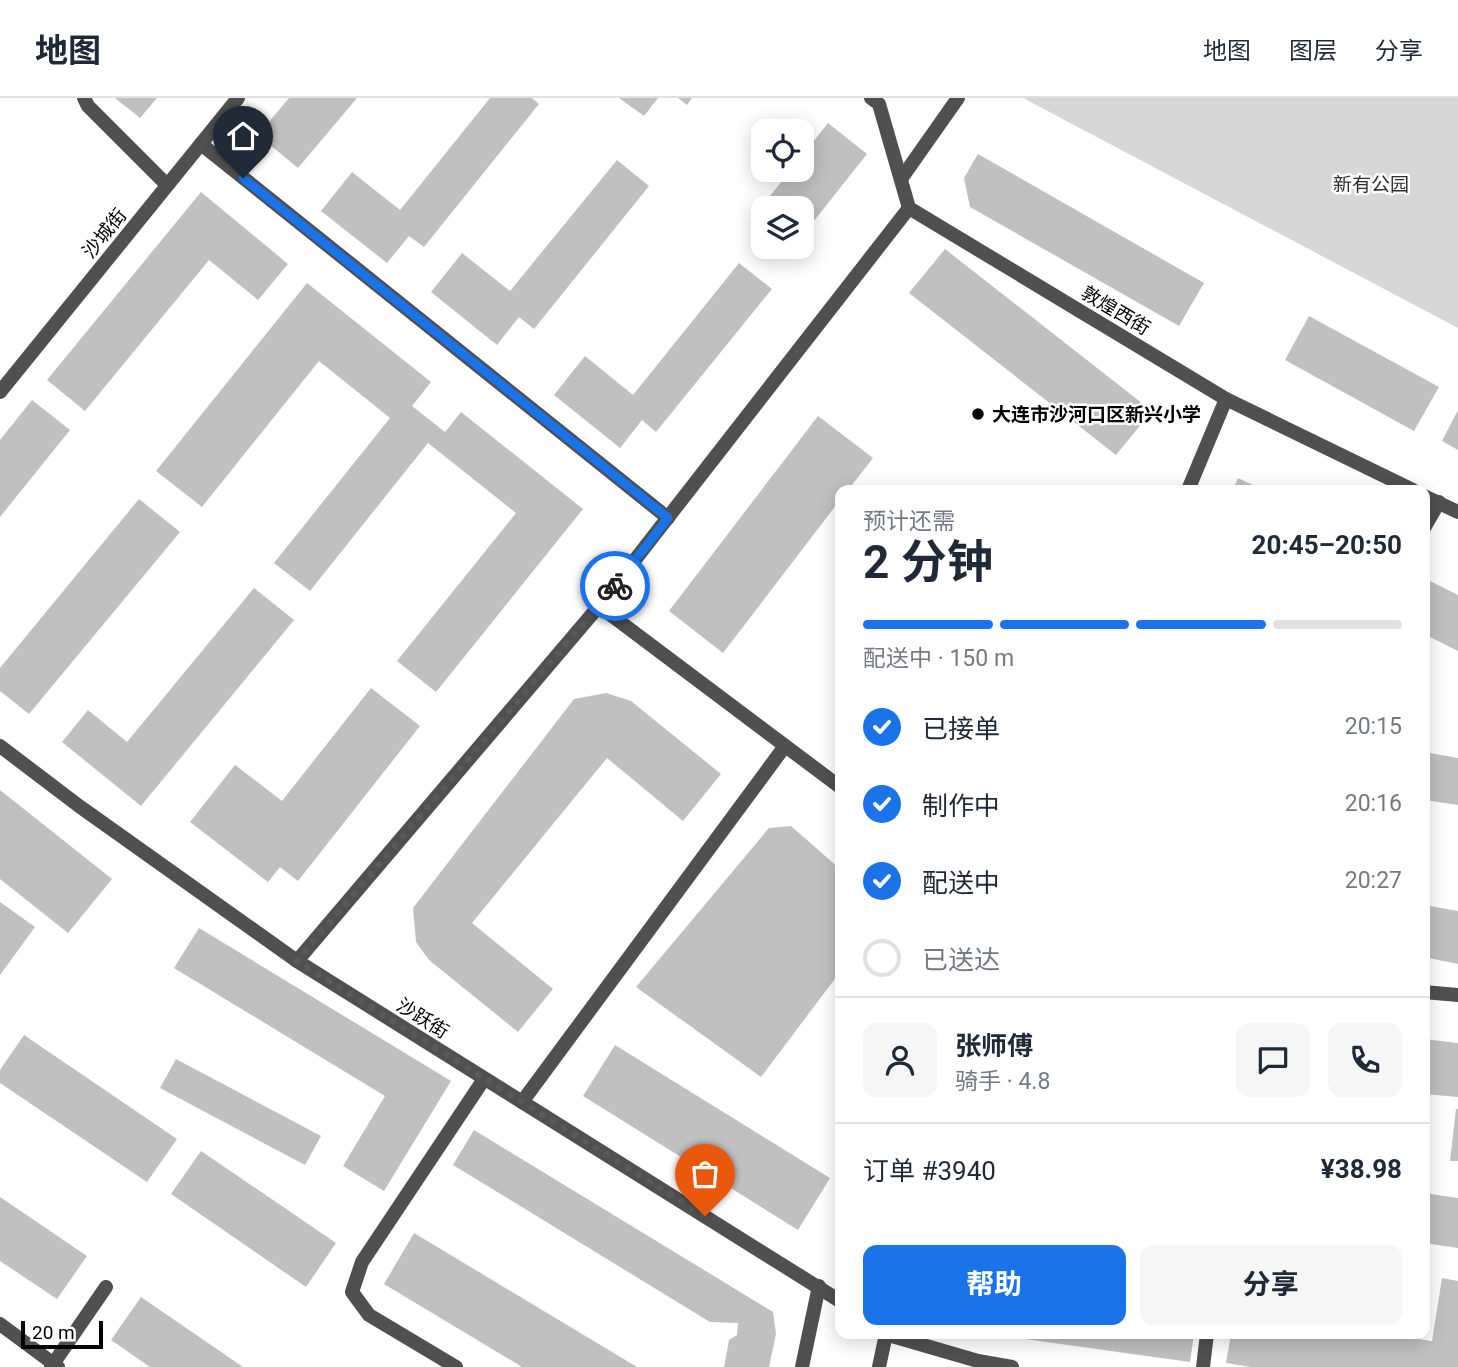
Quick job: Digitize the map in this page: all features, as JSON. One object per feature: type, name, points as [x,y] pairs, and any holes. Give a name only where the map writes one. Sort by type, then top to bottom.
[{"type":"street","points":[[84,98],[88,106],[167,185]]},
{"type":"street","name":"沙城街","points":[[0,391],[237,98]]},
{"type":"street","points":[[297,961],[599,606],[909,208],[879,104],[871,98]]},
{"type":"street","points":[[901,179],[958,98]]},
{"type":"street","points":[[201,144],[668,518]]},
{"type":"street","name":"敦煌西街","points":[[909,208],[1226,399],[1403,485]]},
{"type":"street","points":[[1190,485],[1226,399]]},
{"type":"street","points":[[1430,498],[1458,512]]},
{"type":"street","points":[[1430,518],[1439,502]]},
{"type":"street","points":[[599,606],[835,783]]},
{"type":"street","name":"沙跃街","points":[[0,746],[79,806],[297,961],[835,1297]]},
{"type":"street","points":[[522,1102],[785,746]]},
{"type":"street","points":[[1430,993],[1458,995]]},
{"type":"street","points":[[456,1367],[369,1315],[352,1292],[362,1262],[484,1079]]},
{"type":"street","points":[[802,1367],[819,1286]]},
{"type":"street","points":[[0,1324],[54,1366],[106,1287]]},
{"type":"street","points":[[879,1367],[885,1339]]},
{"type":"street","points":[[903,1339],[978,1361],[1013,1367]]},
{"type":"street","points":[[1203,1367],[1206,1339]]},
{"type":"green space","name":"新有公园","points":[[1023,98],[1458,98],[1458,328]]},
{"type":"building","points":[[115,98],[157,98],[140,118]]},
{"type":"building","points":[[289,98],[357,98],[298,168],[258,135]]},
{"type":"building","points":[[490,98],[532,98],[539,104],[424,247],[409,236],[387,263],[321,211],[352,172],[400,210]]},
{"type":"building","points":[[619,98],[658,98],[644,116]]},
{"type":"building","points":[[678,98],[692,98],[687,105]]},
{"type":"building","points":[[828,123],[867,154],[814,221],[814,196],[770,196],[781,182],[814,182],[814,141]]},
{"type":"building","points":[[978,154],[1204,283],[1179,326],[970,207],[964,178]]},
{"type":"building","points":[[617,160],[649,186],[534,329],[519,317],[497,345],[431,292],[462,253],[510,291]]},
{"type":"building","points":[[201,192],[288,264],[258,300],[209,260],[85,411],[47,380]]},
{"type":"building","points":[[945,249],[1152,411],[1116,455],[909,293]]},
{"type":"building","points":[[739,263],[772,289],[656,432],[642,420],[620,448],[554,395],[585,356],[633,395]]},
{"type":"building","points":[[307,283],[431,382],[412,406],[445,432],[461,412],[583,509],[436,692],[397,661],[516,513],[428,443],[310,591],[274,563],[390,418],[319,361],[202,507],[156,471]]},
{"type":"building","points":[[1309,316],[1439,387],[1414,431],[1285,360]]},
{"type":"building","points":[[32,400],[70,430],[0,517],[0,440]]},
{"type":"building","points":[[1458,410],[1458,450],[1442,441]]},
{"type":"building","points":[[818,416],[873,458],[852,485],[835,485],[835,507],[723,653],[669,611]]},
{"type":"building","points":[[1238,478],[1253,485],[1235,485]]},
{"type":"building","points":[[139,499],[180,532],[29,714],[0,691],[0,668]]},
{"type":"building","points":[[1430,581],[1458,595],[1458,651],[1430,637]]},
{"type":"building","points":[[254,588],[294,620],[141,806],[62,742],[88,710],[127,742]]},
{"type":"building","points":[[371,688],[420,726],[298,881],[280,867],[268,882],[190,822],[235,765],[282,801]]},
{"type":"building","points":[[606,693],[631,701],[721,774],[683,821],[607,758],[472,923],[553,989],[518,1032],[429,960],[416,942],[413,908],[574,699]]},
{"type":"building","points":[[1430,753],[1458,758],[1458,805],[1430,801]]},
{"type":"building","points":[[0,790],[112,879],[68,933],[0,879]]},
{"type":"building","points":[[791,826],[835,865],[835,979],[761,1077],[636,987],[769,828]]},
{"type":"building","points":[[0,902],[35,927],[0,975]]},
{"type":"building","points":[[1430,906],[1458,911],[1458,964],[1430,958]]},
{"type":"building","points":[[199,928],[451,1081],[384,1191],[343,1166],[385,1096],[174,968]]},
{"type":"building","points":[[24,1035],[177,1139],[147,1182],[0,1083],[0,1070]]},
{"type":"building","points":[[1430,1040],[1458,1043],[1458,1097],[1430,1095]]},
{"type":"building","points":[[615,1045],[830,1178],[798,1230],[583,1096]]},
{"type":"building","points":[[176,1059],[321,1136],[305,1165],[160,1088]]},
{"type":"building","points":[[1456,1109],[1458,1161],[1450,1161]]},
{"type":"building","points":[[474,1130],[773,1312],[776,1334],[769,1367],[724,1367],[729,1340],[737,1335],[738,1323],[710,1322],[453,1165]]},
{"type":"building","points":[[201,1151],[336,1243],[306,1287],[171,1194]]},
{"type":"building","points":[[1430,1194],[1458,1198],[1458,1248],[1430,1244]]},
{"type":"building","points":[[0,1197],[87,1256],[57,1299],[0,1261]]},
{"type":"building","points":[[414,1233],[637,1367],[522,1367],[384,1284]]},
{"type":"building","points":[[1442,1278],[1458,1281],[1458,1367],[1251,1367],[1226,1363],[1230,1339],[1432,1341]]},
{"type":"building","points":[[141,1297],[243,1367],[150,1367],[111,1340]]},
{"type":"building","points":[[1025,1339],[1193,1339],[1190,1362]]},
{"type":"way so far","points":[[615,586],[297,961],[705,1216]]},
{"type":"place","name":"大连市沙河口区新兴小学","points":[[978,414]]},
{"type":"route","points":[[243,178],[668,518],[615,586]]}]
